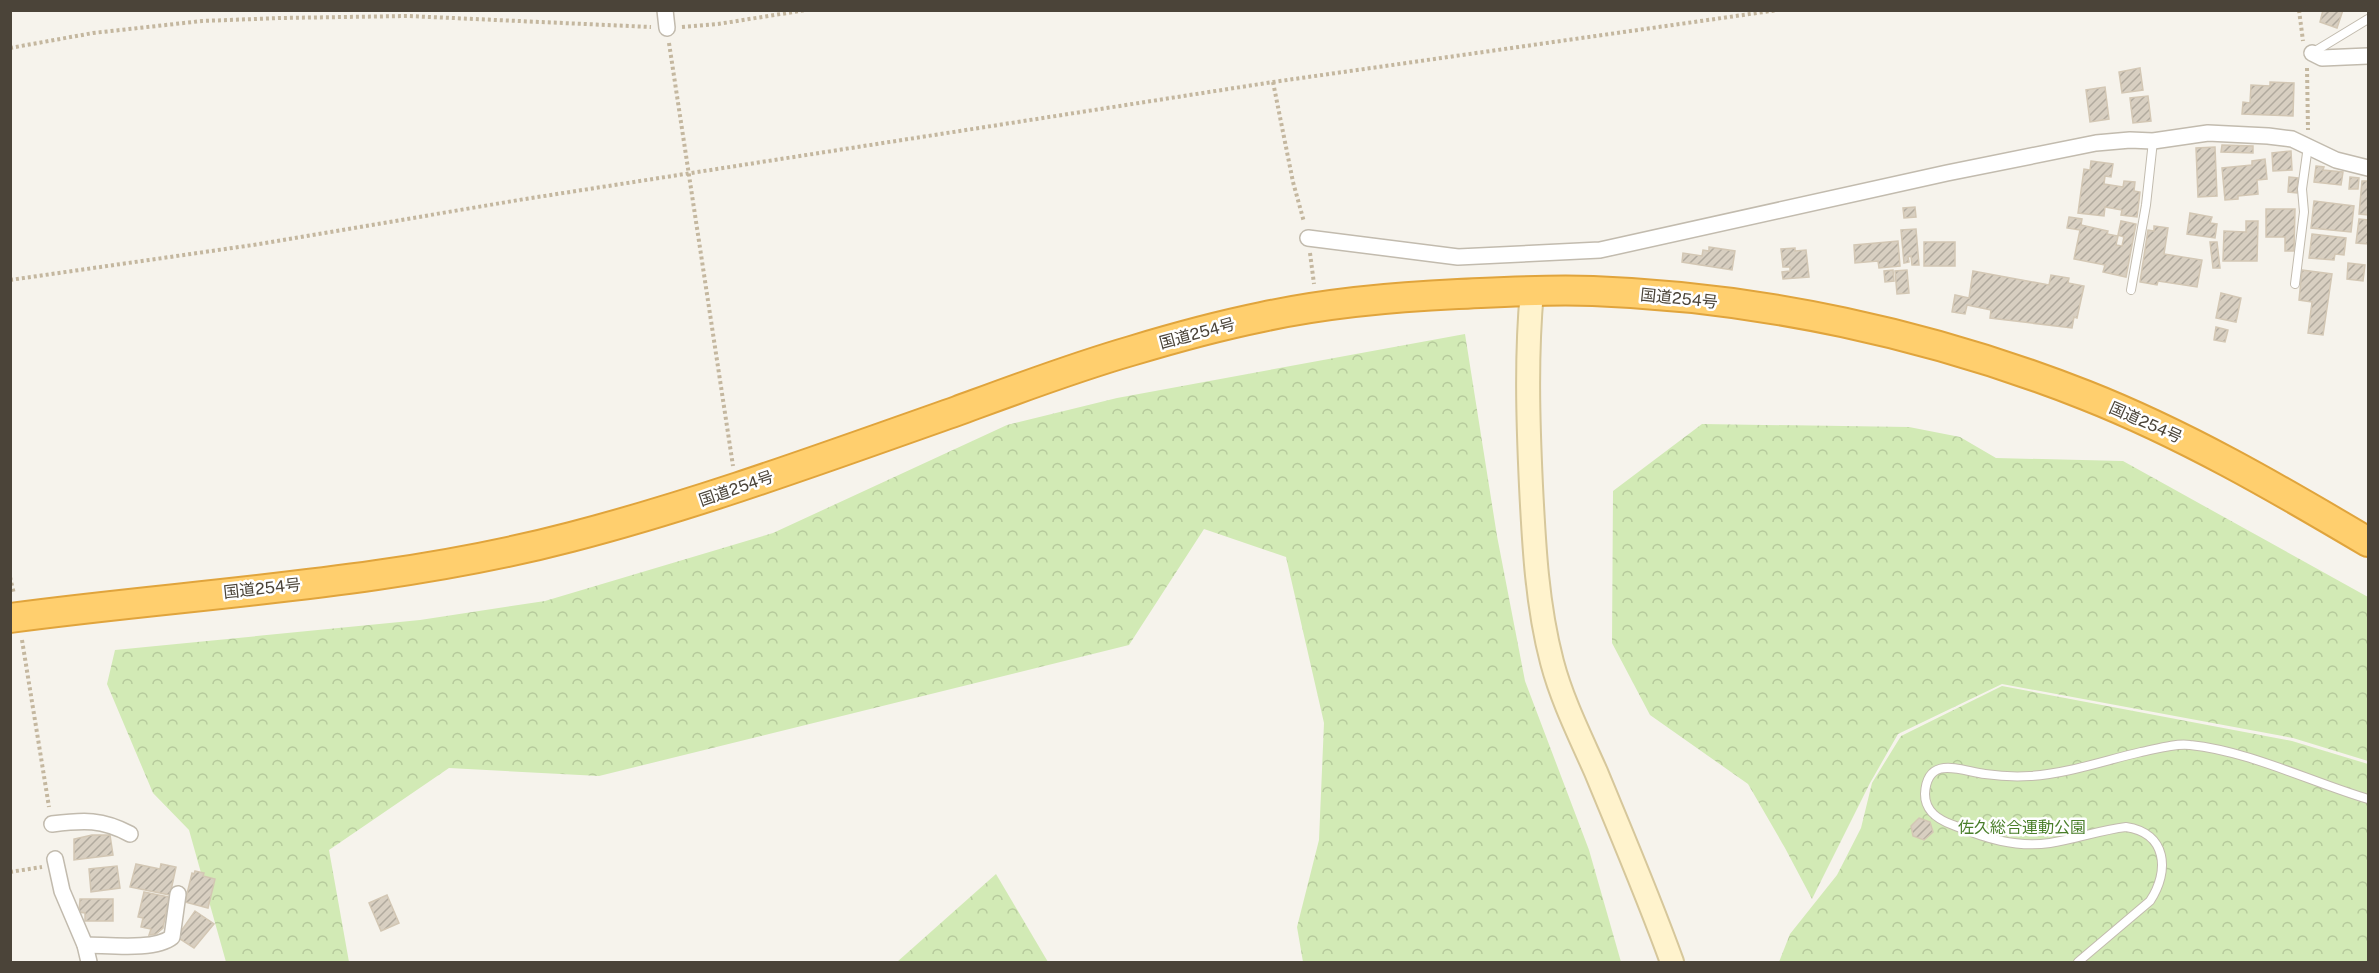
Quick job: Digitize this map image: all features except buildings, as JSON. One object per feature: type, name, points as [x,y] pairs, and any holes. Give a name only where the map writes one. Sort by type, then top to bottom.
[{"type":"highway","name":"国道254号","points":[[14,618],[297,585],[451,562],[566,539],[736,489],[1065,371],[1210,329],[1265,316],[1317,308],[1425,296],[1532,291],[1648,294],[1769,309],[1850,324],[1982,358],[2086,395],[2185,440],[2237,466],[2368,542]]},
{"type":"street","points":[[2312,53],[2322,58],[2368,56]]},
{"type":"street","points":[[1308,238],[1458,257],[1578,253],[2096,143],[2130,140],[2153,141],[2208,133],[2292,139],[2336,160],[2368,168]]},
{"type":"street","points":[[1532,291],[1527,390],[1535,553],[1547,641],[1572,715],[1649,900],[1672,963]]},
{"type":"street","points":[[52,824],[93,821],[112,824],[130,834]]},
{"type":"street","points":[[55,859],[62,891],[85,945],[89,963]]},
{"type":"street","points":[[85,945],[165,943],[172,937],[178,894]]},
{"type":"lane","points":[[2312,53],[2368,19]]},
{"type":"lane","points":[[2131,290],[2153,141]]},
{"type":"lane","points":[[2295,284],[2304,212],[2302,189],[2308,146]]},
{"type":"lane","points":[[2079,963],[2138,912],[2158,889],[2163,865],[2156,844],[2147,834],[2126,827],[2050,843],[2022,844],[1988,839],[1938,819],[1930,810],[1925,798],[1926,787],[1931,776],[1939,768],[1954,767],[1984,774],[2031,776],[2161,747],[2188,744],[2228,752],[2368,799]]},
{"type":"path","points":[[10,48],[93,33],[202,21],[408,16],[666,20],[718,24],[806,10]]},
{"type":"path","points":[[10,280],[253,244],[1272,82],[1778,10]]},
{"type":"path","points":[[2299,10],[2301,37],[2305,47],[2312,53],[2307,64],[2308,146]]},
{"type":"path","points":[[666,20],[687,174],[736,489]]},
{"type":"path","points":[[1272,82],[1293,182],[1308,238],[1317,308]]},
{"type":"path","points":[[14,618],[52,824]]},
{"type":"path","points":[[10,872],[44,867],[55,859]]},
{"type":"green space","points":[[1465,334],[1497,536],[1525,681],[1589,850],[1621,962],[1303,962],[1297,927],[1319,840],[1324,723],[1286,557],[1204,529],[1129,645],[599,776],[449,768],[329,850],[349,962],[226,962],[189,830],[153,793],[107,684],[115,650],[420,620],[545,601],[773,533],[1007,425],[1117,398]]},
{"type":"green space","points":[[1702,424],[1909,427],[1960,437],[1996,458],[2123,461],[2368,597],[2368,761],[2293,738],[2002,684],[1898,734],[1870,783],[1812,899],[1748,784],[1650,715],[1612,643],[1613,491]]},
{"type":"green space","name":"佐久総合運動公園","points":[[2002,686],[2292,741],[2368,764],[2368,962],[1779,962],[1790,934],[1837,875],[1861,828],[1872,783],[1901,736]]},
{"type":"green space","points":[[996,874],[1048,962],[897,962]]}]
